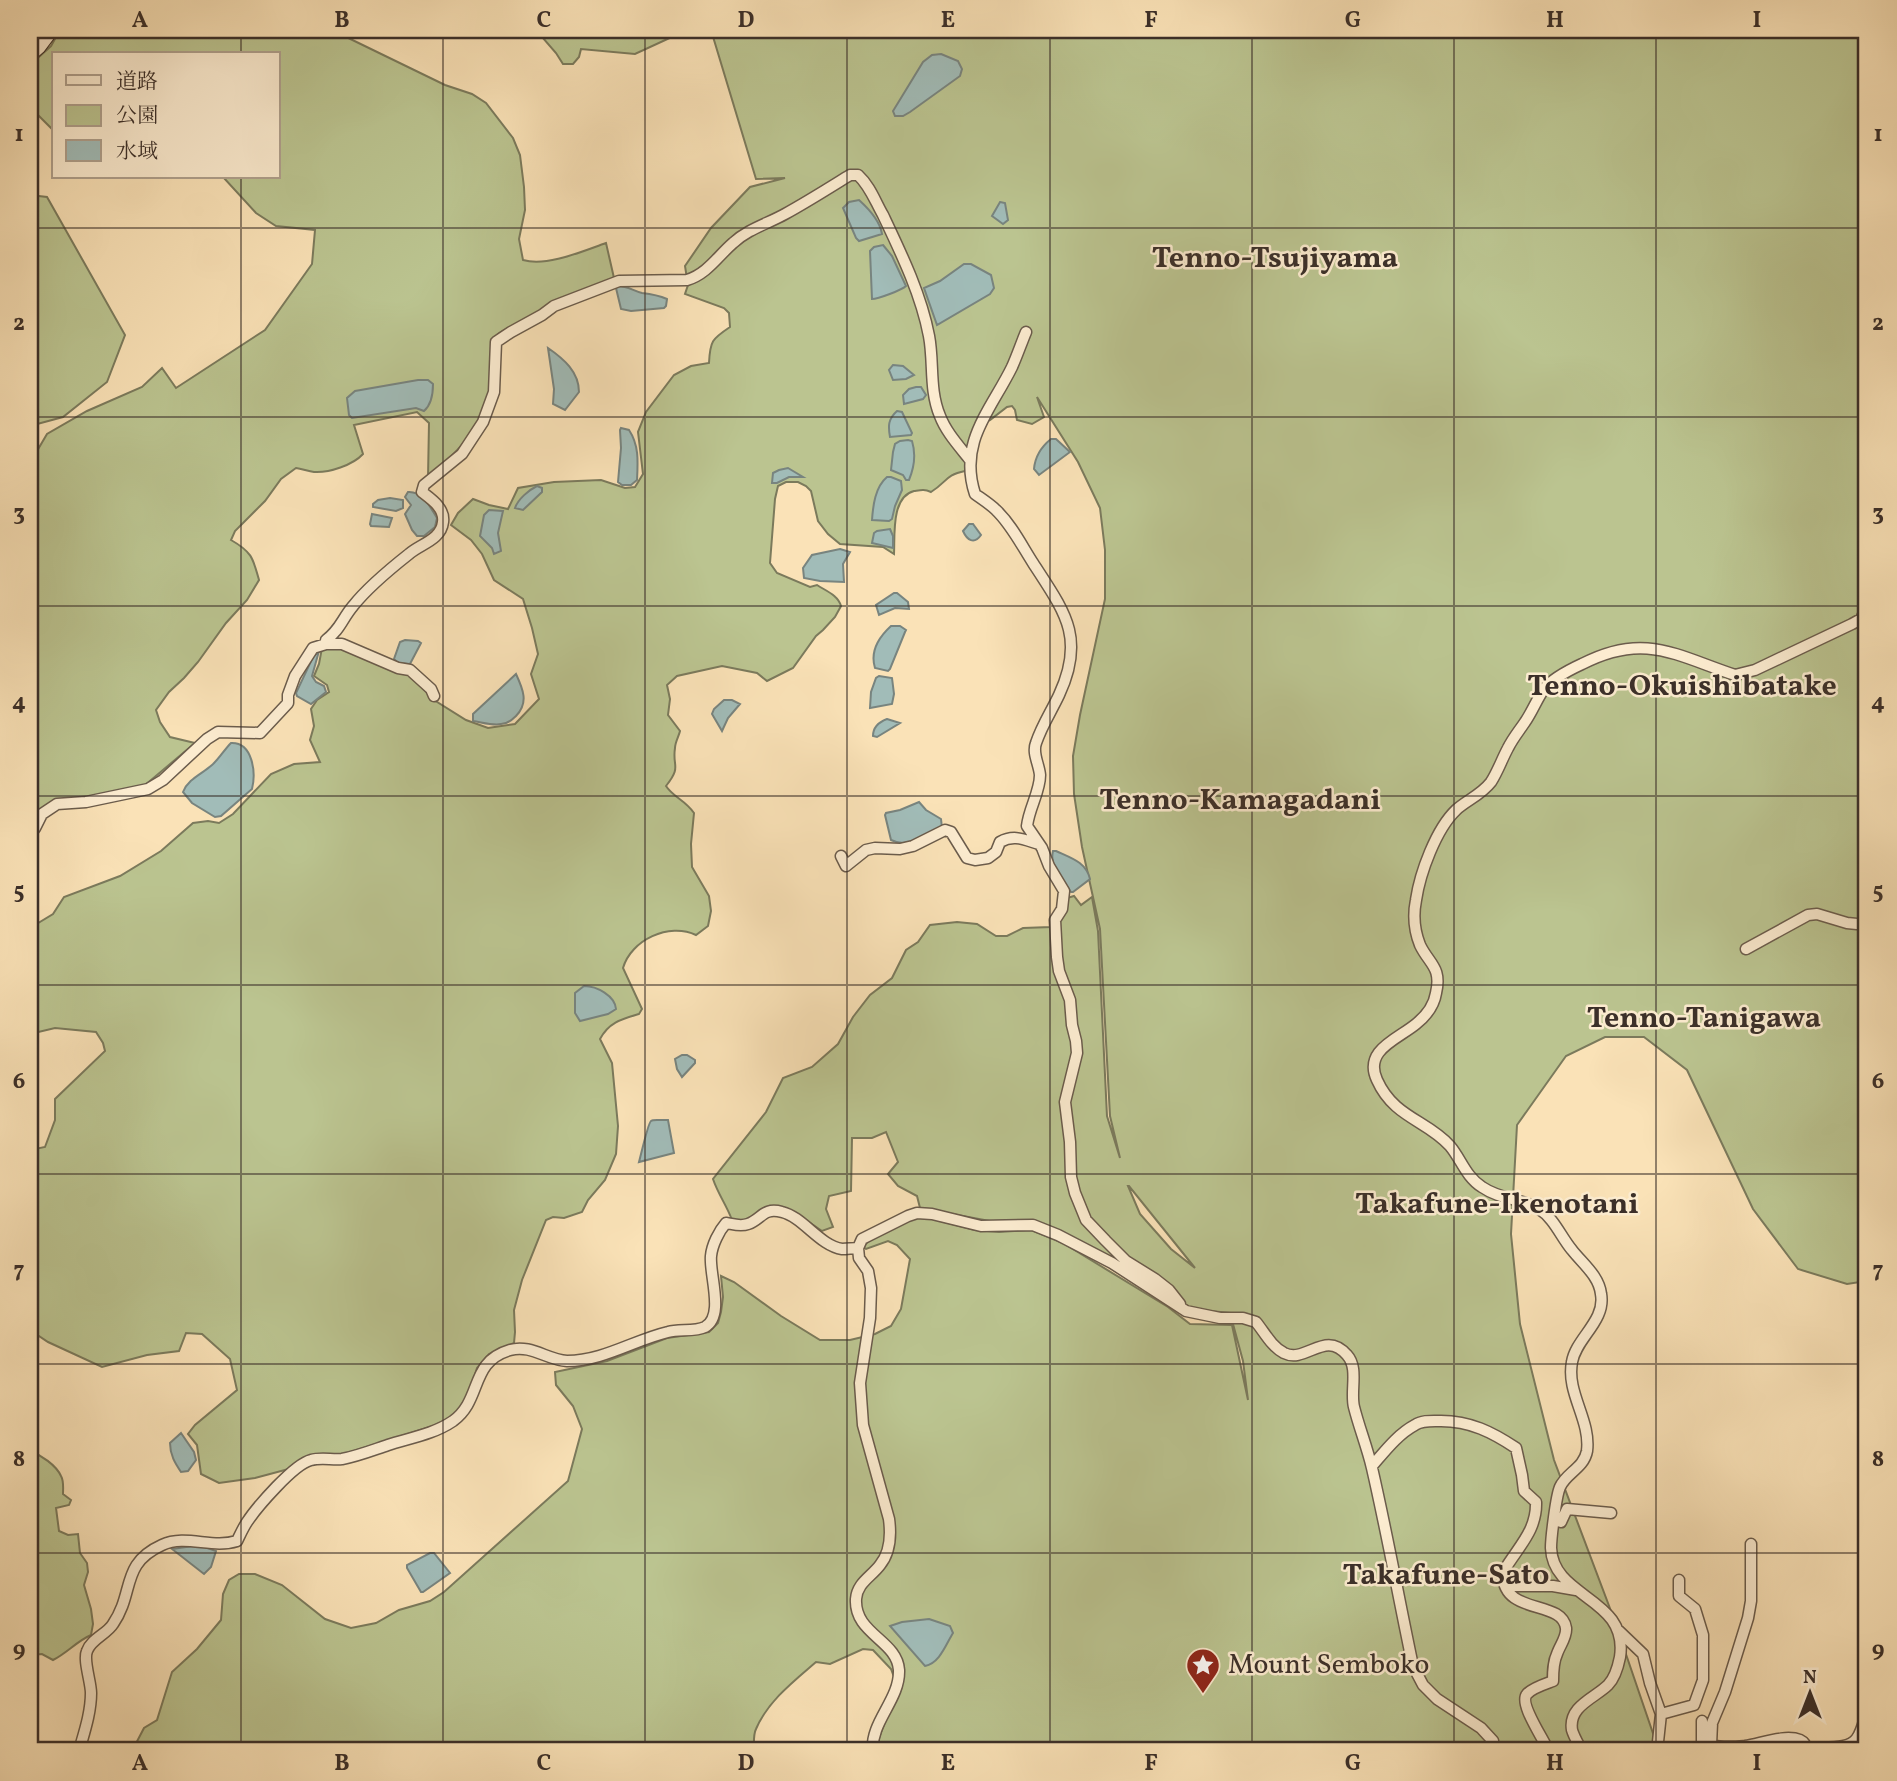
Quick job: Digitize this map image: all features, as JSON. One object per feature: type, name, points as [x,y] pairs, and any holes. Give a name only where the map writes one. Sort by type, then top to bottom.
[{"type":"street","points":[[30,53],[50,30]]},
{"type":"street","points":[[326,644],[326,640],[337,632],[352,607],[411,551],[427,544],[437,534],[443,523],[442,512],[436,503],[422,492],[424,485],[462,454],[483,422],[494,393],[496,342],[554,306],[619,281],[695,278],[746,232],[782,215],[850,175],[858,175],[866,182],[913,283],[929,338],[933,390],[940,416],[970,460]]},
{"type":"street","points":[[1026,332],[1012,368],[980,424],[971,446],[970,460],[975,494],[997,511],[1032,561],[1059,604],[1069,626],[1073,646],[1068,672],[1059,696],[1043,722],[1034,748],[1040,775],[1039,787],[1028,814],[1027,826],[1064,891],[1062,909],[1055,920],[1056,957],[1070,1000],[1077,1053],[1065,1102],[1070,1169],[1075,1193],[1086,1220],[1126,1261],[1169,1290],[1186,1311]]},
{"type":"street","points":[[1657,1751],[1661,1714],[1643,1654],[1616,1628],[1600,1605],[1562,1578],[1552,1558],[1551,1545],[1560,1487],[1583,1462],[1587,1452],[1585,1423],[1571,1383],[1570,1369],[1573,1356],[1598,1315],[1602,1302],[1601,1290],[1595,1278],[1548,1216],[1529,1204],[1500,1197],[1477,1184],[1447,1142],[1402,1111],[1385,1094],[1374,1070],[1378,1052],[1416,1025],[1433,1006],[1437,974],[1433,963],[1421,947],[1414,926],[1414,909],[1418,884],[1445,822],[1453,812],[1489,785],[1511,742],[1545,689],[1567,672],[1605,653],[1635,647],[1674,653],[1735,675],[1742,674],[1852,624],[1861,619],[1867,607]]},
{"type":"street","points":[[30,835],[42,814],[57,804],[86,802],[148,789],[163,780],[218,733],[260,733],[288,703],[295,676],[313,648],[326,644],[342,644],[398,668],[410,670],[431,689],[434,696]]},
{"type":"street","points":[[841,856],[846,866],[866,850],[913,846],[945,830],[951,832],[967,858],[975,860],[988,858],[996,852],[1000,842],[1007,838],[1019,838],[1039,844]]},
{"type":"street","points":[[1746,949],[1808,915],[1817,914],[1847,923],[1867,925]]},
{"type":"street","points":[[79,1751],[89,1714],[91,1693],[85,1653],[112,1626],[122,1608],[134,1568],[141,1557],[173,1542],[225,1544],[237,1541],[246,1522],[298,1466],[310,1460],[340,1459],[358,1455],[439,1429],[455,1419],[471,1399],[488,1361],[507,1351],[528,1349],[564,1361],[580,1360],[597,1357],[670,1332],[704,1328],[714,1313],[715,1303],[711,1253],[726,1223],[739,1226],[748,1224],[762,1213],[780,1211],[790,1215],[831,1245],[841,1249],[858,1248]]},
{"type":"street","points":[[873,1751],[873,1737],[897,1687],[899,1668],[893,1654],[864,1627],[857,1615],[855,1598],[860,1584],[880,1565],[888,1551],[890,1528],[863,1426],[860,1383],[870,1318],[871,1288],[868,1271],[859,1258],[858,1248],[862,1239],[917,1213],[981,1226],[1033,1225],[1112,1264],[1186,1311],[1256,1322],[1272,1345],[1287,1355],[1301,1354],[1323,1345],[1338,1346],[1350,1357],[1354,1375],[1353,1403],[1371,1465],[1413,1666],[1423,1685],[1437,1699],[1481,1728],[1493,1741],[1494,1751]]},
{"type":"street","points":[[1371,1465],[1402,1433],[1418,1422],[1468,1423],[1496,1435],[1516,1448],[1524,1491],[1536,1502],[1536,1516],[1534,1525],[1505,1569],[1502,1577],[1504,1586],[1512,1597],[1560,1616],[1566,1625],[1566,1635],[1556,1656],[1553,1681],[1528,1692],[1524,1700],[1525,1708],[1546,1746],[1545,1751]]},
{"type":"street","points":[[1554,1520],[1561,1522],[1567,1509],[1611,1513]]},
{"type":"street","points":[[1751,1544],[1750,1609],[1712,1723],[1710,1748],[1790,1739],[1804,1743],[1802,1750],[1846,1746],[1856,1741],[1867,1712]]},
{"type":"street","points":[[1505,1569],[1507,1579],[1515,1586],[1553,1586],[1579,1591]]},
{"type":"street","points":[[1661,1714],[1693,1705],[1703,1680],[1703,1635],[1695,1609],[1679,1596],[1679,1580]]},
{"type":"street","points":[[1582,1751],[1572,1728],[1574,1717],[1579,1708],[1609,1684],[1615,1674],[1620,1657],[1616,1628]]},
{"type":"street","points":[[1700,1751],[1702,1721]]},
{"type":"green space","points":[[60,30],[336,32],[445,85],[472,94],[486,103],[513,138],[520,155],[525,210],[519,239],[523,260],[554,260],[606,243],[614,278],[497,335],[491,354],[490,392],[481,418],[466,440],[428,478],[429,423],[417,412],[354,425],[363,454],[347,465],[320,472],[296,468],[281,479],[265,501],[235,531],[231,540],[251,556],[259,580],[247,600],[226,623],[198,662],[156,710],[170,737],[195,743],[144,786],[50,804],[34,818],[30,827],[30,463],[47,434],[87,411],[142,387],[162,368],[176,388],[265,330],[312,264],[315,230],[276,226],[256,213],[224,178],[280,178],[280,52],[52,52],[52,129],[30,107],[30,65],[51,46]]},
{"type":"green space","points":[[536,30],[687,30],[635,54],[581,49],[573,64],[563,64]]},
{"type":"green space","points":[[711,30],[1867,30],[1867,1281],[1847,1284],[1798,1269],[1753,1209],[1687,1070],[1644,1037],[1605,1037],[1566,1056],[1517,1125],[1511,1234],[1520,1324],[1554,1460],[1614,1619],[1659,1751],[877,1751],[888,1714],[894,1677],[891,1669],[873,1650],[863,1649],[830,1664],[816,1662],[791,1684],[761,1719],[754,1734],[754,1751],[132,1751],[144,1728],[157,1720],[172,1672],[197,1649],[221,1620],[223,1594],[229,1580],[239,1574],[255,1574],[282,1585],[325,1619],[351,1628],[376,1623],[399,1610],[430,1601],[444,1592],[568,1481],[582,1429],[573,1406],[556,1385],[555,1372],[607,1361],[667,1338],[709,1332],[718,1323],[721,1312],[721,1276],[820,1340],[850,1340],[875,1334],[891,1326],[901,1309],[910,1259],[897,1245],[888,1241],[866,1249],[862,1247],[869,1241],[910,1219],[925,1217],[975,1230],[1031,1230],[1063,1243],[1168,1307],[1190,1324],[1232,1325],[1248,1400],[1243,1361],[1230,1313],[1190,1309],[1070,1236],[920,1208],[917,1196],[898,1186],[888,1174],[898,1162],[886,1132],[872,1138],[852,1138],[851,1191],[829,1196],[826,1209],[833,1227],[822,1231],[793,1211],[750,1220],[732,1220],[713,1179],[766,1112],[783,1078],[812,1067],[838,1044],[853,1017],[870,995],[892,978],[906,950],[918,942],[930,925],[957,922],[977,924],[996,936],[1007,936],[1023,928],[1051,927],[1067,898],[1074,896],[1081,905],[1092,897],[1098,931],[1107,1116],[1120,1158],[1110,1116],[1100,929],[1082,847],[1074,794],[1073,756],[1105,599],[1105,550],[1100,508],[1078,462],[1037,397],[1044,417],[1032,424],[1017,420],[1012,406],[990,420],[976,425],[966,453],[965,471],[950,477],[931,492],[914,491],[901,501],[896,518],[894,554],[883,547],[840,544],[818,521],[811,491],[806,486],[798,482],[786,482],[778,486],[770,563],[777,573],[810,587],[817,585],[828,591],[841,606],[793,668],[767,681],[757,673],[722,666],[677,676],[667,685],[670,699],[668,715],[680,731],[675,746],[675,770],[666,786],[694,813],[692,867],[709,896],[711,911],[708,926],[696,935],[674,931],[652,936],[634,949],[627,958],[623,968],[642,1009],[639,1014],[612,1025],[600,1039],[612,1063],[618,1126],[616,1154],[605,1180],[588,1200],[582,1212],[546,1220],[522,1280],[514,1310],[514,1343],[489,1354],[477,1368],[468,1398],[453,1417],[341,1455],[255,1478],[219,1483],[201,1474],[197,1445],[188,1434],[237,1390],[230,1359],[202,1334],[186,1333],[179,1351],[147,1355],[102,1367],[48,1342],[30,1330],[30,1150],[45,1147],[55,1120],[55,1099],[105,1051],[96,1032],[55,1028],[30,1034],[30,928],[53,914],[64,897],[120,876],[161,851],[193,823],[219,823],[233,814],[271,774],[294,764],[320,762],[310,740],[314,726],[311,709],[317,700],[329,692],[327,685],[314,676],[322,648],[345,649],[407,671],[434,700],[466,720],[488,728],[515,724],[539,699],[531,674],[538,654],[523,599],[494,580],[482,554],[471,540],[451,525],[458,513],[473,499],[508,509],[518,488],[554,482],[601,480],[625,488],[635,487],[643,474],[638,432],[646,412],[674,375],[691,366],[709,363],[713,341],[730,327],[729,313],[724,308],[685,294],[688,285],[685,266],[711,228],[750,187],[785,178],[756,179]],"holes":[[[1129,1186],[1195,1268],[1171,1249],[1140,1214]]]},
{"type":"green space","points":[[30,195],[47,197],[125,335],[107,382],[63,417],[30,426]]},
{"type":"green space","points":[[30,1451],[52,1464],[62,1478],[63,1494],[71,1500],[69,1505],[56,1508],[59,1531],[68,1535],[78,1534],[80,1553],[87,1563],[88,1572],[84,1585],[91,1609],[91,1635],[53,1660],[42,1654],[30,1657]]},
{"type":"water","points":[[941,54],[958,61],[962,69],[960,76],[910,112],[895,116],[893,111],[923,62],[932,55]]},
{"type":"water","points":[[859,200],[870,211],[882,234],[859,241],[856,238],[843,208],[849,202]]},
{"type":"water","points":[[1000,202],[1005,203],[1008,220],[1003,224],[992,216]]},
{"type":"water","points":[[883,245],[892,256],[906,286],[872,299],[870,251]]},
{"type":"water","points":[[964,264],[971,264],[991,275],[994,288],[990,294],[937,325],[924,288],[940,281]]},
{"type":"water","points":[[618,286],[667,299],[666,306],[631,311],[621,309],[616,288]]},
{"type":"water","points":[[548,348],[569,367],[578,385],[579,392],[565,410],[553,404],[554,389]]},
{"type":"water","points":[[893,365],[903,366],[914,375],[893,380],[889,370]]},
{"type":"water","points":[[428,380],[433,384],[431,399],[424,411],[416,408],[352,418],[349,415],[347,398],[355,391]]},
{"type":"water","points":[[921,387],[926,395],[923,399],[904,404],[903,395]]},
{"type":"water","points":[[897,411],[902,412],[911,435],[890,437],[889,423]]},
{"type":"water","points":[[621,428],[629,430],[636,447],[637,480],[631,485],[618,482]]},
{"type":"water","points":[[1051,439],[1056,439],[1070,452],[1039,475],[1034,469],[1036,460],[1041,449]]},
{"type":"water","points":[[912,441],[914,456],[911,475],[909,480],[906,480],[903,475],[891,470],[895,444]]},
{"type":"water","points":[[788,468],[803,477],[789,477],[772,483],[773,473]]},
{"type":"water","points":[[887,477],[901,481],[902,490],[892,519],[872,520],[877,491]]},
{"type":"water","points":[[537,486],[542,488],[542,492],[523,510],[515,508],[524,495]]},
{"type":"water","points":[[408,492],[422,497],[437,518],[435,527],[424,536],[417,536],[405,514],[411,505],[405,497]]},
{"type":"water","points":[[378,500],[403,500],[403,508],[396,511],[373,507]]},
{"type":"water","points":[[489,510],[503,511],[498,533],[501,551],[494,554],[492,548],[480,536],[484,515]]},
{"type":"water","points":[[372,514],[392,518],[389,527],[371,526]]},
{"type":"water","points":[[969,524],[973,524],[981,535],[973,541],[963,531]]},
{"type":"water","points":[[890,529],[893,548],[872,543],[874,533]]},
{"type":"water","points":[[840,549],[850,552],[843,564],[844,582],[804,578],[803,568],[812,555]]},
{"type":"water","points":[[894,593],[908,602],[909,609],[895,608],[879,615],[876,605]]},
{"type":"water","points":[[891,626],[900,626],[906,630],[888,671],[875,668],[874,656],[879,640]]},
{"type":"water","points":[[405,640],[421,643],[410,664],[398,663],[394,659],[400,642]]},
{"type":"water","points":[[319,651],[312,676],[324,686],[326,692],[311,704],[296,693],[313,657]]},
{"type":"water","points":[[516,674],[523,690],[524,701],[516,716],[507,723],[473,721],[473,714]]},
{"type":"water","points":[[879,676],[892,678],[892,704],[870,708],[871,692]]},
{"type":"water","points":[[724,700],[740,704],[728,718],[722,731],[712,714]]},
{"type":"water","points":[[887,719],[900,723],[877,737],[873,736],[877,726]]},
{"type":"water","points":[[231,743],[238,744],[248,753],[254,775],[252,789],[221,816],[215,817],[192,803],[183,792],[188,784],[215,763]]},
{"type":"water","points":[[919,802],[941,819],[942,828],[911,842],[891,840],[886,813]]},
{"type":"water","points":[[1053,851],[1077,861],[1085,868],[1090,879],[1071,892],[1055,868]]},
{"type":"water","points":[[584,986],[604,993],[615,1004],[616,1009],[608,1014],[580,1021],[575,1013],[575,993]]},
{"type":"water","points":[[687,1055],[695,1060],[695,1063],[682,1077],[675,1059]]},
{"type":"water","points":[[668,1120],[674,1153],[639,1162],[651,1121]]},
{"type":"water","points":[[181,1433],[194,1452],[196,1460],[188,1471],[181,1472],[172,1455],[170,1443]]},
{"type":"water","points":[[193,1546],[216,1551],[211,1567],[204,1574],[172,1549]]},
{"type":"water","points":[[434,1553],[450,1573],[421,1592],[407,1565]]},
{"type":"water","points":[[929,1619],[950,1626],[953,1633],[939,1657],[925,1666],[890,1626]]},
{"type":"place","name":"Mount Semboko","points":[[1203,1695]]},
{"type":"district","name":"Tenno-Tsujiyama","points":[[1275,259]]},
{"type":"district","name":"Tenno-Okuishibatake","points":[[1682,687]]},
{"type":"district","name":"Tenno-Kamagadani","points":[[1240,801]]},
{"type":"district","name":"Tenno-Tanigawa","points":[[1704,1019]]},
{"type":"district","name":"Takafune-Ikenotani","points":[[1497,1205]]},
{"type":"district","name":"Takafune-Sato","points":[[1446,1576]]}]
